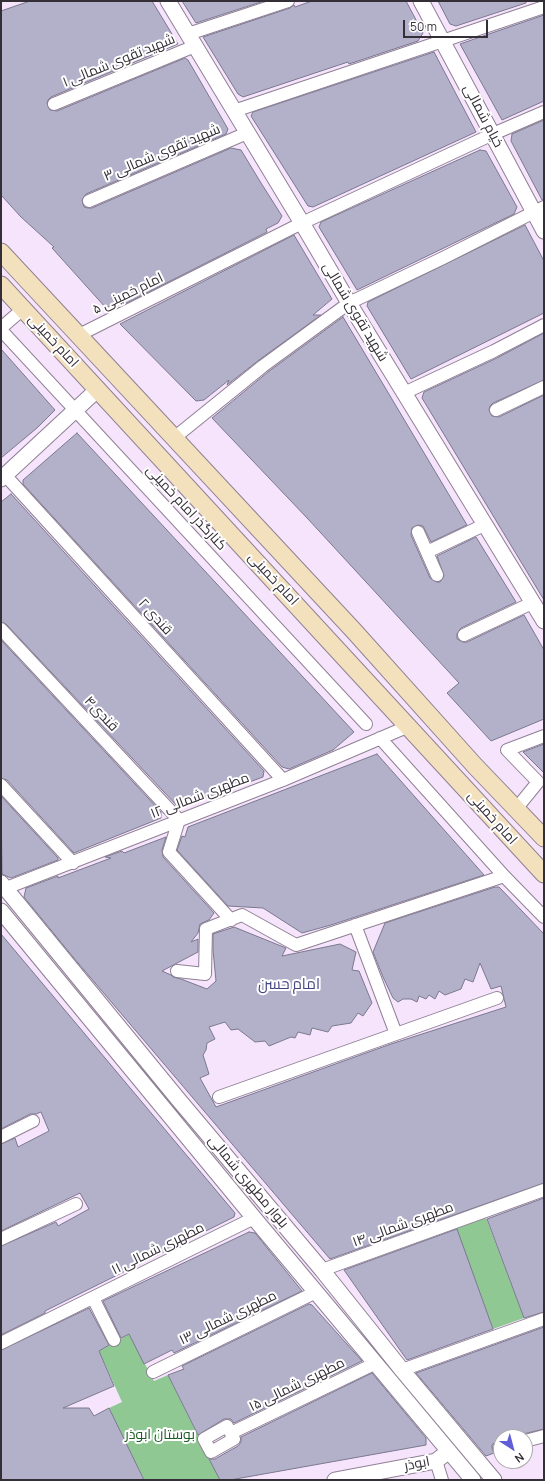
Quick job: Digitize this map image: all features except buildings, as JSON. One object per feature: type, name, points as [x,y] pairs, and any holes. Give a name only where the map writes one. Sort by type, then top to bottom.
[{"type":"main road","name":"امام خمینی","points":[[1,252],[516,809],[542,834]]},
{"type":"main road","name":"امام خمینی","points":[[1,285],[544,874]]},
{"type":"street","name":"شهید تقوی شمالی","points":[[168,1],[349,303],[544,621]]},
{"type":"street","name":"شهید تقوی شمالی ۱","points":[[54,104],[191,40],[288,1]]},
{"type":"street","name":"خیام شمالی","points":[[421,1],[492,134],[539,210],[544,231]]},
{"type":"street","points":[[234,111],[544,7]]},
{"type":"street","name":"امام خمینی ۵","points":[[79,335],[302,223],[492,134],[540,114]]},
{"type":"street","name":"شهید تقوی شمالی ۳","points":[[89,201],[247,133]]},
{"type":"street","points":[[174,438],[262,366],[349,303],[539,210]]},
{"type":"street","points":[[1,329],[23,309]]},
{"type":"street","points":[[404,392],[494,351],[544,325]]},
{"type":"street","name":"کنارگذر امام خمینی","points":[[1,329],[366,724]]},
{"type":"street","points":[[496,410],[544,388]]},
{"type":"street","points":[[3,477],[98,389]]},
{"type":"street","name":"قندی ۲","points":[[3,477],[284,780]]},
{"type":"street","points":[[427,552],[484,525]]},
{"type":"street","points":[[418,532],[437,575]]},
{"type":"street","points":[[464,635],[532,603]]},
{"type":"street","name":"قندی۴","points":[[1,629],[178,820]]},
{"type":"street","name":"مطهری شمالی ۱۲","points":[[2,887],[73,863],[178,820],[284,780],[409,726]]},
{"type":"street","points":[[516,809],[541,786],[507,750],[544,736]]},
{"type":"street","points":[[380,738],[504,876],[544,917]]},
{"type":"street","points":[[1,785],[73,863]]},
{"type":"street","points":[[178,820],[169,852],[231,920]]},
{"type":"street","points":[[177,971],[205,974],[206,929],[242,915],[296,945],[504,876]]},
{"type":"street","name":"بلوار مطهری شمالی","points":[[2,887],[178,1100],[322,1270],[402,1370],[494,1480]]},
{"type":"street","name":"بلوار مطهری شمالی","points":[[1,911],[254,1218],[473,1480]]},
{"type":"street","points":[[355,925],[396,1034]]},
{"type":"street","points":[[219,1097],[497,998]]},
{"type":"street","points":[[1,1138],[33,1121]]},
{"type":"street","name":"مطهری شمالی ۱۴","points":[[322,1270],[544,1190]]},
{"type":"street","points":[[1,1239],[76,1204]]},
{"type":"street","name":"مطهری شمالی ۱۱","points":[[1,1343],[254,1218]]},
{"type":"street","name":"مطهری شمالی ۱۳","points":[[153,1372],[316,1292]]},
{"type":"street","points":[[93,1298],[114,1340]]},
{"type":"street","points":[[402,1370],[544,1319]]},
{"type":"street","name":"مطهری شمالی ۱۵","points":[[231,1433],[376,1364]]},
{"type":"street","points":[[533,1439],[544,1436]]},
{"type":"street","name":"ابوذر","points":[[335,1480],[436,1461],[449,1451]]},
{"type":"street","points":[[436,1461],[442,1480]]},
{"type":"green space","points":[[486,1218],[524,1318],[493,1329],[456,1228]]},
{"type":"green space","name":"بوستان ابوذر","points":[[129,1334],[154,1381],[168,1375],[220,1480],[144,1480],[109,1408],[122,1402],[99,1351]]},
{"type":"district","name":"امام حسن","points":[[289,985]]}]
